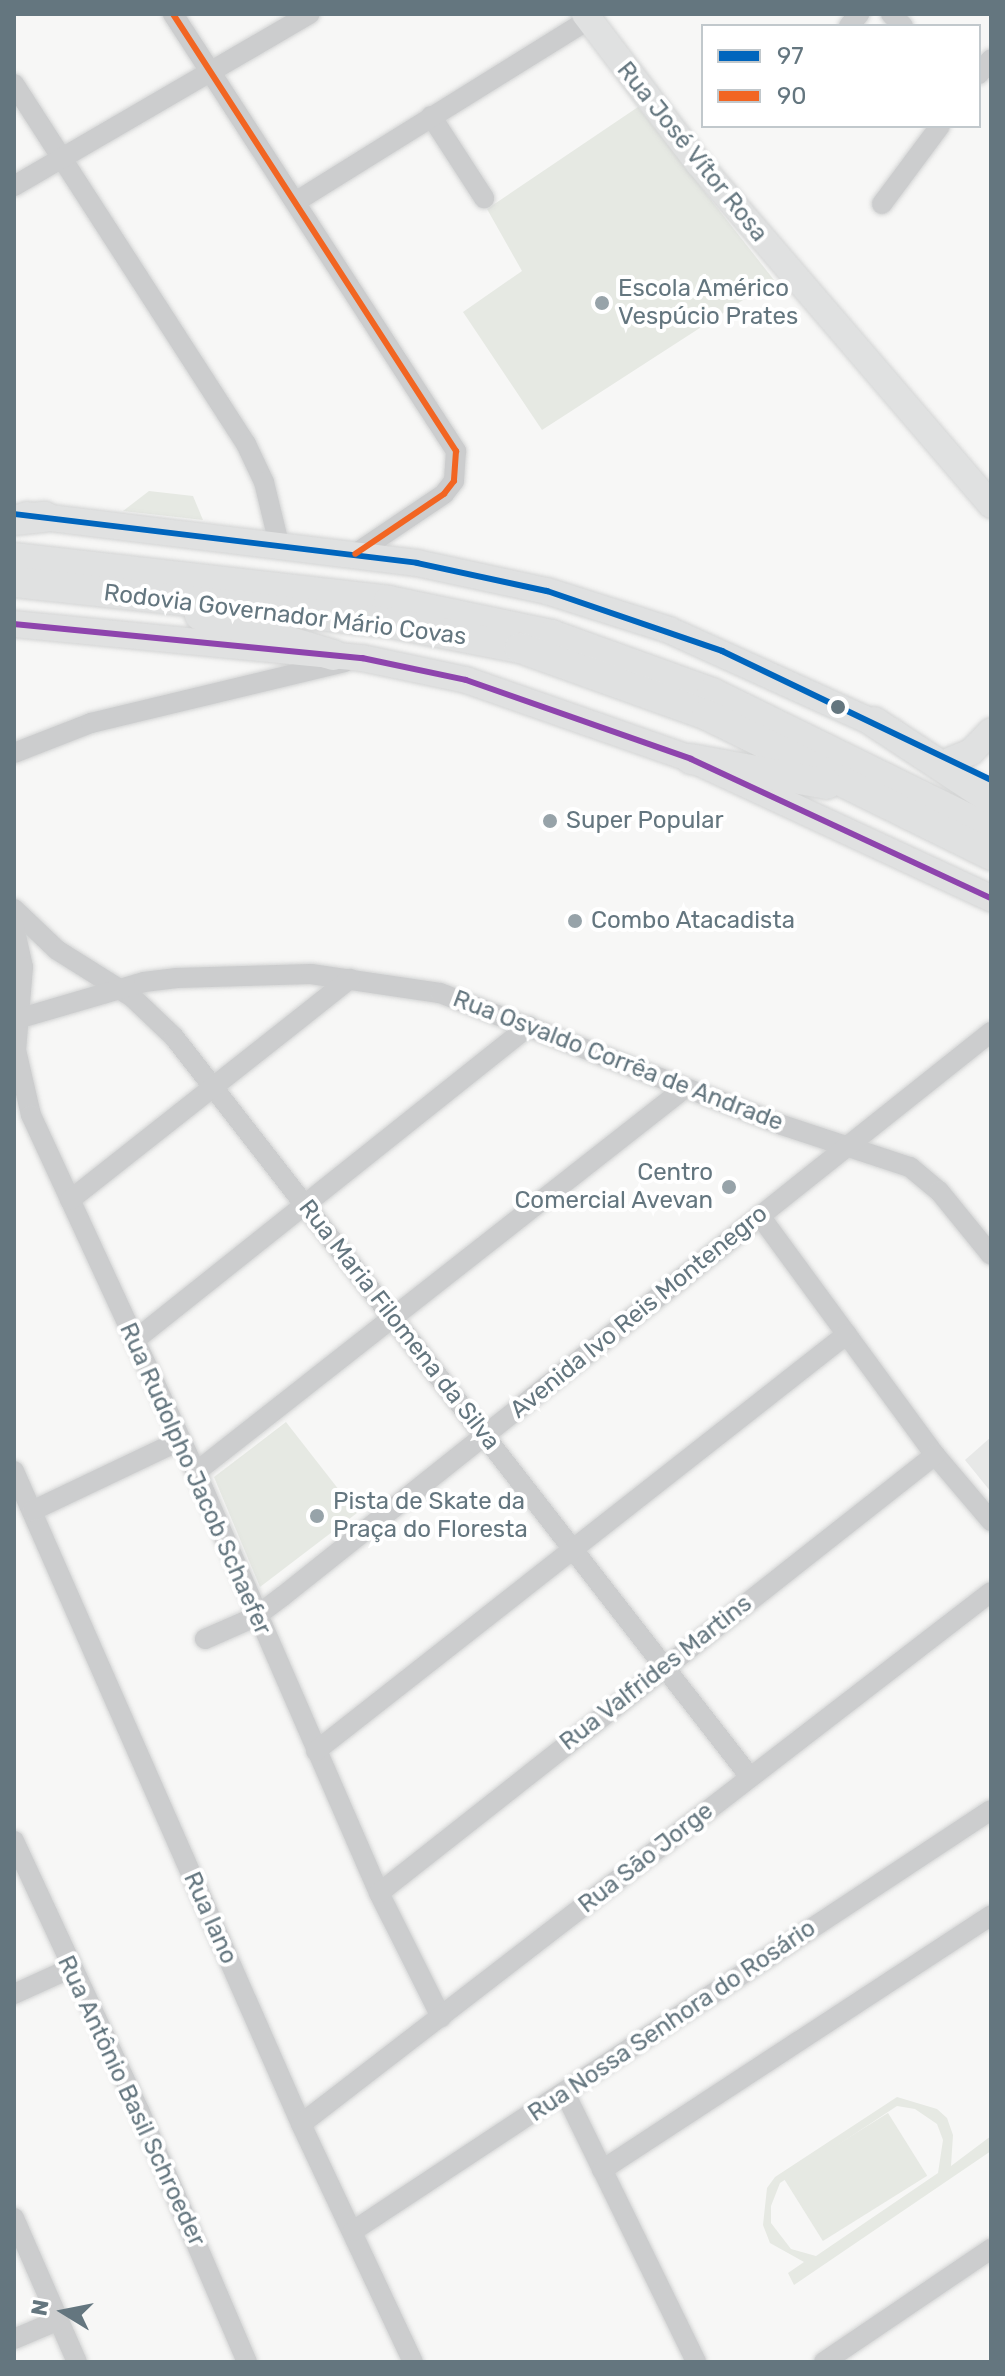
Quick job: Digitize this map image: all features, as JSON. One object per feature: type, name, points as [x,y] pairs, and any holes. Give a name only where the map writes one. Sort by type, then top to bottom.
[{"type":"highway","points":[[14,517],[45,517]]},
{"type":"highway","name":"Rodovia Governador Mário Covas","points":[[14,558],[389,601],[552,635],[712,693],[991,830]]},
{"type":"highway","name":"Rodovia Governador Mário Covas","points":[[14,582],[391,623],[520,648],[707,715],[991,855]]},
{"type":"highway","points":[[129,594],[348,657]]},
{"type":"highway","points":[[874,722],[991,799]]},
{"type":"highway","points":[[691,759],[872,794]]},
{"type":"main road","name":"Rua José Vítor Rosa","points":[[586,17],[699,164],[991,505]]},
{"type":"main road","points":[[45,517],[279,544],[455,570],[611,610],[722,651],[991,780]]},
{"type":"main road","points":[[19,628],[348,657],[520,695],[691,759],[991,898]]},
{"type":"main road","points":[[951,760],[971,752],[991,731]]},
{"type":"street","points":[[173,14],[214,70],[456,451],[454,481],[444,494],[355,554]]},
{"type":"street","points":[[14,186],[310,14]]},
{"type":"street","points":[[297,201],[586,17]]},
{"type":"street","points":[[14,84],[246,444],[264,482],[279,544]]},
{"type":"street","points":[[431,116],[484,198]]},
{"type":"street","points":[[882,204],[939,128]]},
{"type":"street","points":[[14,753],[91,723],[348,657]]},
{"type":"street","name":"Rua Maria Filomena da Silva","points":[[14,909],[57,950],[159,1020],[750,1777]]},
{"type":"street","name":"Rua Rudolpho Jacob Schaefer","points":[[14,927],[22,950],[16,1050],[22,1089],[196,1472],[255,1617],[379,1893],[441,2017]]},
{"type":"street","name":"Rua Osvaldo Corrêa de Andrade","points":[[17,1019],[166,979],[266,973],[350,979],[440,993],[685,1088],[876,1153],[924,1177],[991,1255]]},
{"type":"street","points":[[70,1200],[350,979]]},
{"type":"street","points":[[135,1340],[529,1026]]},
{"type":"street","name":"Avenida Ivo Reis Montenegro","points":[[205,1639],[255,1617],[991,1032]]},
{"type":"street","points":[[196,1472],[685,1088]]},
{"type":"street","points":[[760,1216],[935,1455],[991,1521]]},
{"type":"street","points":[[316,1751],[575,1551],[847,1334]]},
{"type":"street","points":[[32,1511],[181,1440]]},
{"type":"street","name":"Rua Valfrides Martins","points":[[379,1893],[935,1455]]},
{"type":"street","name":"Rua Iano","points":[[14,1471],[301,2124],[413,2362]]},
{"type":"street","name":"Rua São Jorge","points":[[301,2124],[991,1592]]},
{"type":"street","name":"Rua Nossa Senhora do Rosário","points":[[353,2231],[991,1810]]},
{"type":"street","name":"Rua Antônio Basil Schroeder","points":[[14,1841],[69,1969],[139,2110],[247,2362]]},
{"type":"street","points":[[602,2170],[991,1915]]},
{"type":"street","points":[[14,1994],[69,1969]]},
{"type":"street","points":[[565,2093],[696,2362]]},
{"type":"street","points":[[14,2218],[77,2362]]},
{"type":"street","points":[[824,2362],[991,2249]]},
{"type":"street","points":[[14,2339],[59,2320]]},
{"type":"shaded area","name":"Escola Américo Vespúcio Prates","points":[[638,107],[774,280],[542,430],[463,312],[522,271],[487,209]]},
{"type":"shaded area","points":[[149,491],[193,496],[203,520],[123,511]]},
{"type":"shaded area","points":[[286,1422],[357,1513],[260,1587],[214,1477]]},
{"type":"shaded area","points":[[991,1437],[991,1492],[965,1460]]},
{"type":"shaded area","points":[[897,2097],[937,2109],[947,2118],[953,2135],[951,2166],[991,2136],[991,2151],[794,2285],[788,2273],[804,2262],[770,2243],[763,2225],[767,2188],[775,2177]],"holes":[[[897,2106],[915,2109],[937,2124],[943,2140],[938,2173],[816,2256],[791,2249],[771,2223],[771,2206],[780,2183]]]},
{"type":"shaded area","points":[[888,2113],[927,2176],[823,2241],[784,2178]]},
{"type":"transit line","name":"90","points":[[173,14],[456,451],[454,481],[444,494],[355,554]]},
{"type":"transit line","name":"97","points":[[14,514],[417,563],[547,591],[722,651],[991,780]]},
{"type":"transit line","points":[[14,624],[362,658],[466,680],[691,759],[991,898]]},
{"type":"place","name":"Escola Américo Vespúcio Prates","points":[[602,303]]},
{"type":"place","name":"Super Popular","points":[[550,821]]},
{"type":"place","name":"Combo Atacadista","points":[[575,921]]},
{"type":"place","name":"Centro Comercial Avevan","points":[[729,1187]]},
{"type":"place","name":"Pista de Skate da Praça do Floresta","points":[[317,1516]]}]
